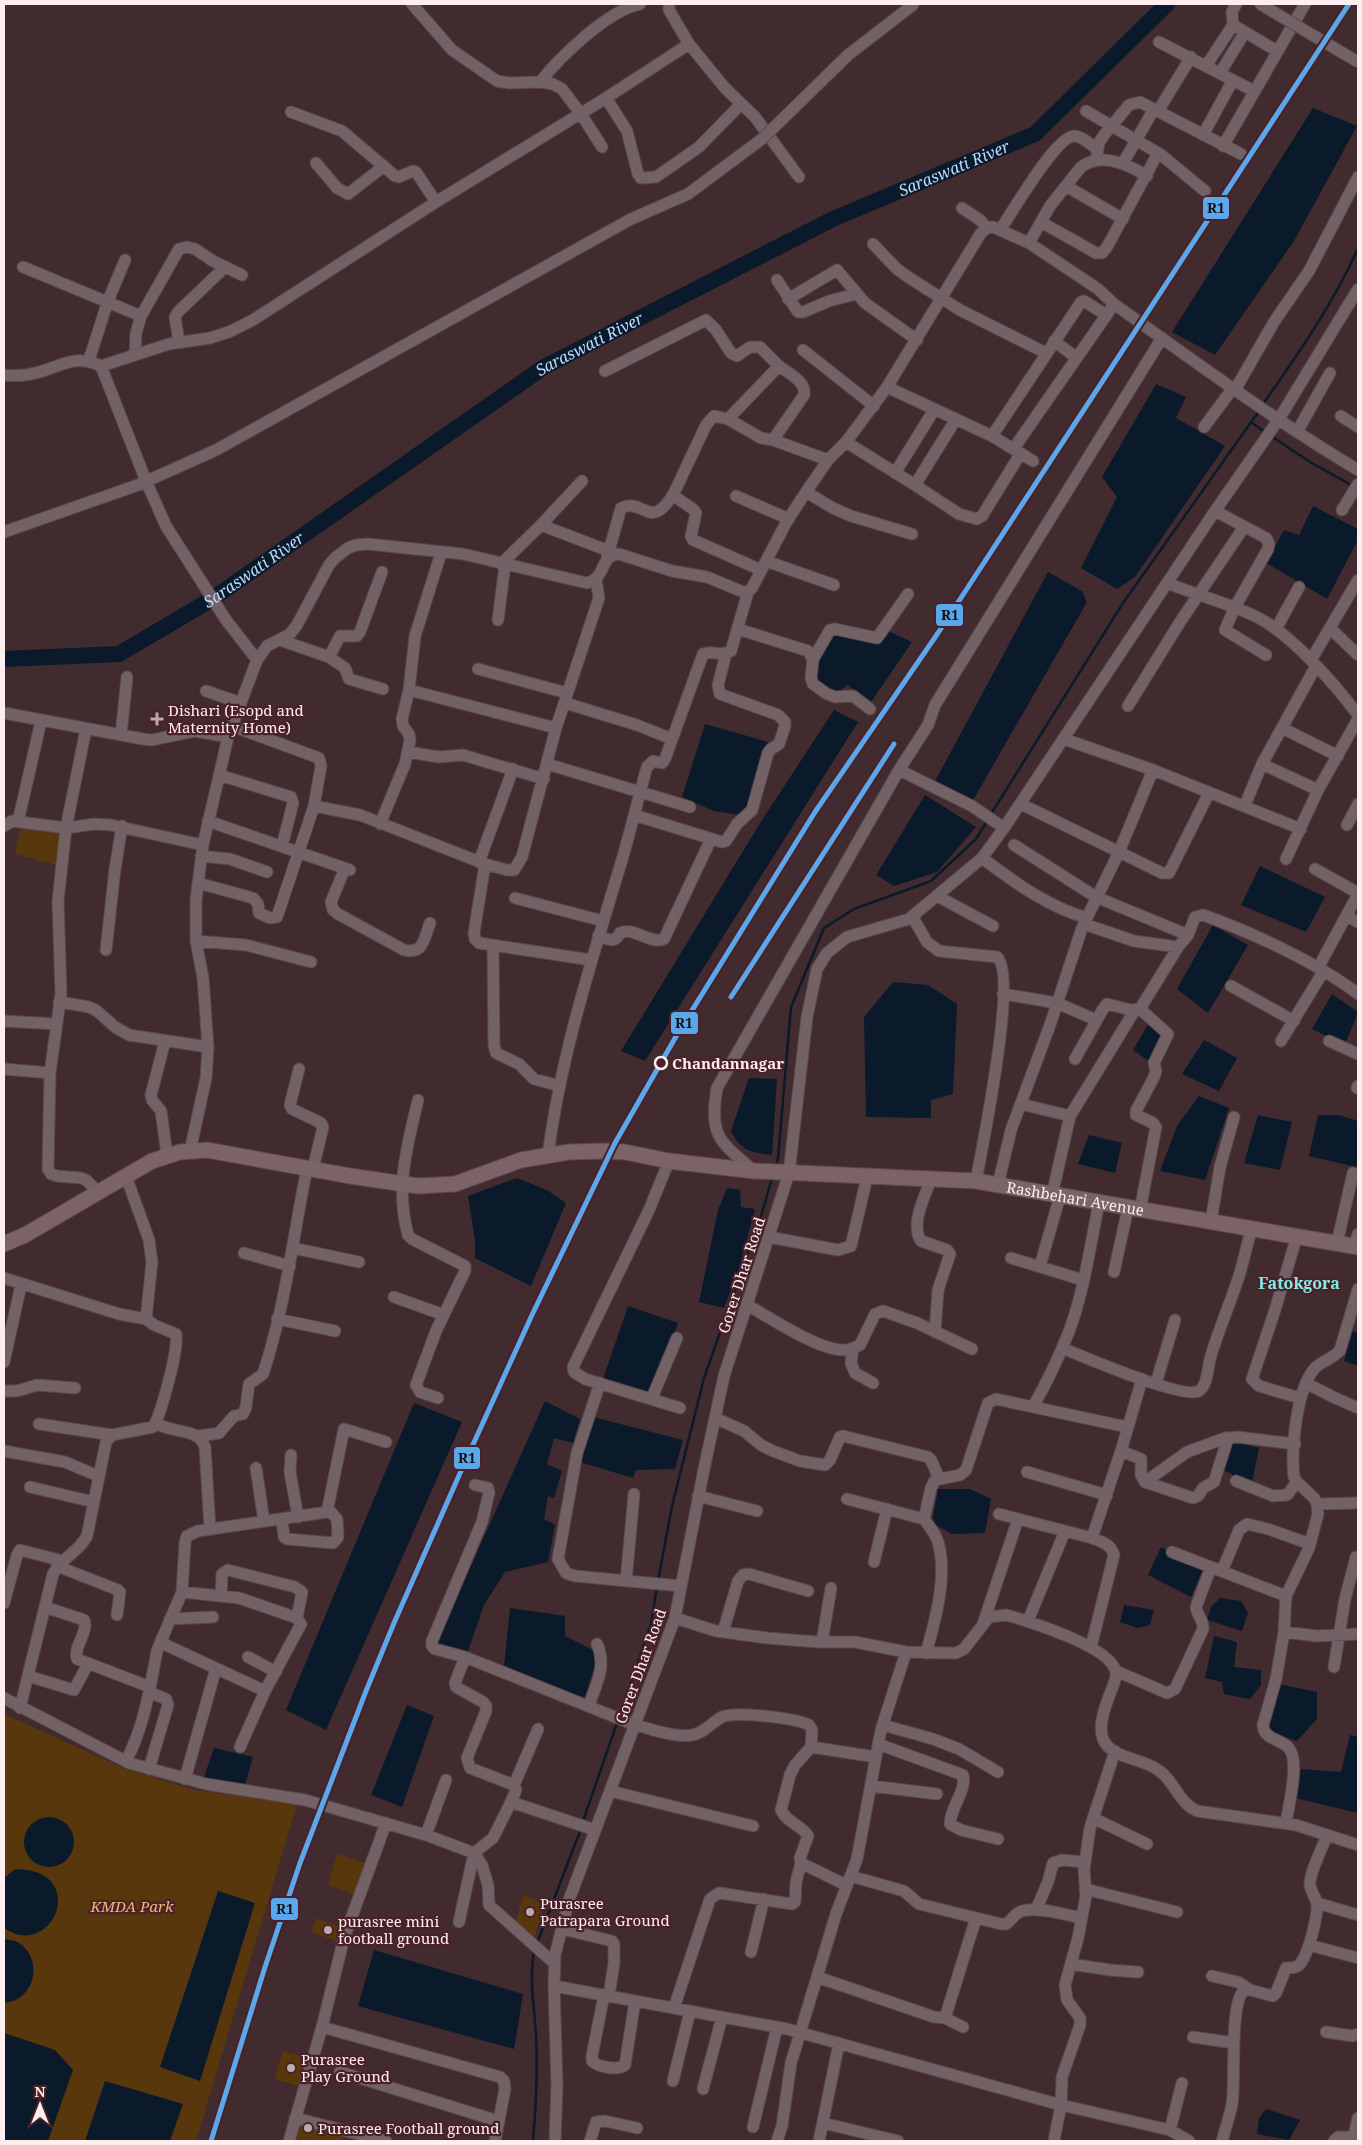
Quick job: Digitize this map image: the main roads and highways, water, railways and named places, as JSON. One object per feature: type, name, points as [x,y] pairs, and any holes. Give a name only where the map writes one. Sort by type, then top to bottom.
[{"type":"main road","name":"Rashbehari Avenue","points":[[4,1244],[25,1236],[126,1176],[167,1156],[190,1151],[207,1150],[418,1186],[455,1184],[521,1160],[569,1152],[625,1152],[668,1161],[774,1172],[976,1181],[1336,1243],[1357,1242]]},
{"type":"water","points":[[1313,108],[1357,126],[1294,241],[1215,355],[1172,332]]},
{"type":"water","points":[[1156,384],[1186,397],[1176,418],[1225,446],[1135,577],[1117,589],[1081,568],[1117,497],[1102,477]]},
{"type":"water","points":[[1313,506],[1358,529],[1358,540],[1327,599],[1266,563],[1284,530],[1299,535]]},
{"type":"water","points":[[1048,572],[1082,591],[1087,602],[972,802],[934,783]]},
{"type":"water","points":[[888,631],[912,642],[869,705],[848,685],[834,694],[815,682],[822,650],[831,632],[878,643]]},
{"type":"water","points":[[834,710],[858,722],[645,1061],[621,1051],[762,820]]},
{"type":"water","points":[[705,724],[768,742],[746,816],[714,811],[682,797]]},
{"type":"water","points":[[925,795],[976,827],[937,872],[894,886],[876,875]]},
{"type":"water","points":[[1260,866],[1325,897],[1306,932],[1241,905]]},
{"type":"water","points":[[1213,925],[1248,945],[1208,1013],[1177,989]]},
{"type":"water","points":[[893,982],[928,985],[957,1004],[953,1094],[931,1100],[931,1118],[866,1117],[864,1017]]},
{"type":"water","points":[[1332,994],[1358,1012],[1345,1045],[1312,1029]]},
{"type":"water","points":[[1149,1023],[1166,1037],[1150,1062],[1133,1050]]},
{"type":"water","points":[[1204,1040],[1237,1058],[1219,1091],[1182,1074]]},
{"type":"water","points":[[749,1078],[777,1079],[772,1155],[748,1150],[739,1143],[731,1131]]},
{"type":"water","points":[[1199,1096],[1229,1108],[1205,1180],[1160,1171],[1177,1126]]},
{"type":"water","points":[[1258,1115],[1292,1122],[1280,1170],[1244,1163]]},
{"type":"water","points":[[1318,1115],[1339,1115],[1358,1121],[1358,1160],[1356,1167],[1309,1156]]},
{"type":"water","points":[[1089,1135],[1122,1143],[1115,1173],[1078,1164]]},
{"type":"water","points":[[517,1178],[547,1190],[566,1203],[531,1286],[475,1258],[475,1240],[468,1196]]},
{"type":"water","points":[[727,1188],[740,1190],[741,1207],[755,1209],[739,1269],[724,1308],[699,1302],[718,1210]]},
{"type":"water","points":[[628,1306],[678,1323],[651,1395],[603,1379]]},
{"type":"water","points":[[1353,1331],[1358,1333],[1358,1366],[1344,1361]]},
{"type":"water","points":[[545,1401],[580,1419],[573,1443],[554,1438],[547,1464],[562,1471],[554,1498],[548,1496],[544,1519],[555,1525],[548,1562],[505,1572],[484,1605],[467,1654],[436,1644]]},
{"type":"water","points":[[414,1403],[462,1422],[326,1730],[286,1710]]},
{"type":"water","points":[[593,1417],[683,1440],[675,1469],[636,1470],[633,1478],[580,1462]]},
{"type":"water","points":[[1229,1440],[1259,1448],[1251,1487],[1233,1482],[1232,1474],[1220,1469]]},
{"type":"water","points":[[938,1489],[970,1489],[991,1499],[985,1533],[952,1534],[932,1523]]},
{"type":"water","points":[[1161,1547],[1203,1569],[1191,1597],[1148,1575]]},
{"type":"water","points":[[1220,1598],[1241,1601],[1248,1613],[1242,1631],[1207,1620],[1211,1607]]},
{"type":"water","points":[[1124,1605],[1154,1610],[1150,1625],[1137,1628],[1120,1622]]},
{"type":"water","points":[[510,1608],[565,1616],[565,1636],[599,1653],[584,1699],[504,1666]]},
{"type":"water","points":[[1214,1636],[1237,1642],[1234,1667],[1261,1670],[1261,1685],[1250,1699],[1224,1694],[1222,1682],[1205,1678]]},
{"type":"water","points":[[1278,1684],[1317,1692],[1317,1719],[1297,1741],[1267,1732]]},
{"type":"water","points":[[407,1705],[434,1716],[402,1807],[371,1795]]},
{"type":"water","points":[[1350,1735],[1358,1737],[1358,1813],[1295,1798],[1301,1769],[1341,1772]]},
{"type":"water","points":[[214,1748],[253,1757],[244,1788],[203,1780]]},
{"type":"water","points":[[49,1817],[58,1819],[69,1828],[74,1842],[72,1851],[63,1862],[49,1867],[40,1865],[29,1856],[24,1842],[26,1833],[35,1822]]},
{"type":"water","points":[[15,1869],[38,1873],[52,1883],[58,1897],[56,1911],[49,1924],[37,1933],[22,1935],[4,1928],[4,1878]]},
{"type":"water","points":[[218,1891],[255,1903],[200,2081],[160,2067]]},
{"type":"water","points":[[4,1939],[17,1942],[27,1950],[32,1959],[33,1968],[29,1987],[23,1995],[15,2001],[4,2003]]},
{"type":"water","points":[[374,1950],[523,1994],[514,2049],[358,2006]]},
{"type":"water","points":[[4,2033],[55,2050],[73,2070],[48,2141],[4,2141]]},
{"type":"water","points":[[105,2081],[183,2104],[170,2141],[85,2141]]},
{"type":"water","points":[[1266,2109],[1300,2120],[1289,2140],[1257,2134],[1259,2118]]},
{"type":"waterway","name":"Saraswati River","points":[[4,659],[119,654],[212,599],[544,367],[833,219],[1035,134],[1167,4]]},
{"type":"waterway","points":[[1263,404],[1327,308],[1358,248]]},
{"type":"waterway","points":[[991,814],[1123,603],[1259,411]]},
{"type":"waterway","points":[[1251,422],[1266,433]]},
{"type":"waterway","points":[[1271,436],[1310,462],[1353,486]]},
{"type":"waterway","points":[[775,1168],[778,1158],[791,1007],[824,928],[854,909],[931,881],[976,839],[987,821]]},
{"type":"waterway","points":[[658,1581],[672,1506],[704,1378],[762,1213],[772,1178]]},
{"type":"waterway","points":[[620,1715],[651,1624],[657,1586]]},
{"type":"waterway","points":[[583,1821],[617,1723]]},
{"type":"waterway","points":[[537,1943],[581,1829]]},
{"type":"waterway","points":[[533,2141],[537,2061],[532,1982],[534,1950]]},
{"type":"place","name":"Dishari (Esopd and Maternity Home)","points":[[157,719]]},
{"type":"place","name":"Chandannagar","points":[[661,1063]]},
{"type":"place","name":"Purasree Patrapara Ground","points":[[530,1912]]},
{"type":"place","name":"purasree mini football ground","points":[[328,1930]]},
{"type":"place","name":"Purasree Play Ground","points":[[291,2068]]},
{"type":"place","name":"Purasree Football ground","points":[[308,2128]]},
{"type":"district","name":"Fatokgora","points":[[1299,1283]]},
{"type":"park label","name":"KMDA Park","points":[[132,1906]]}]
